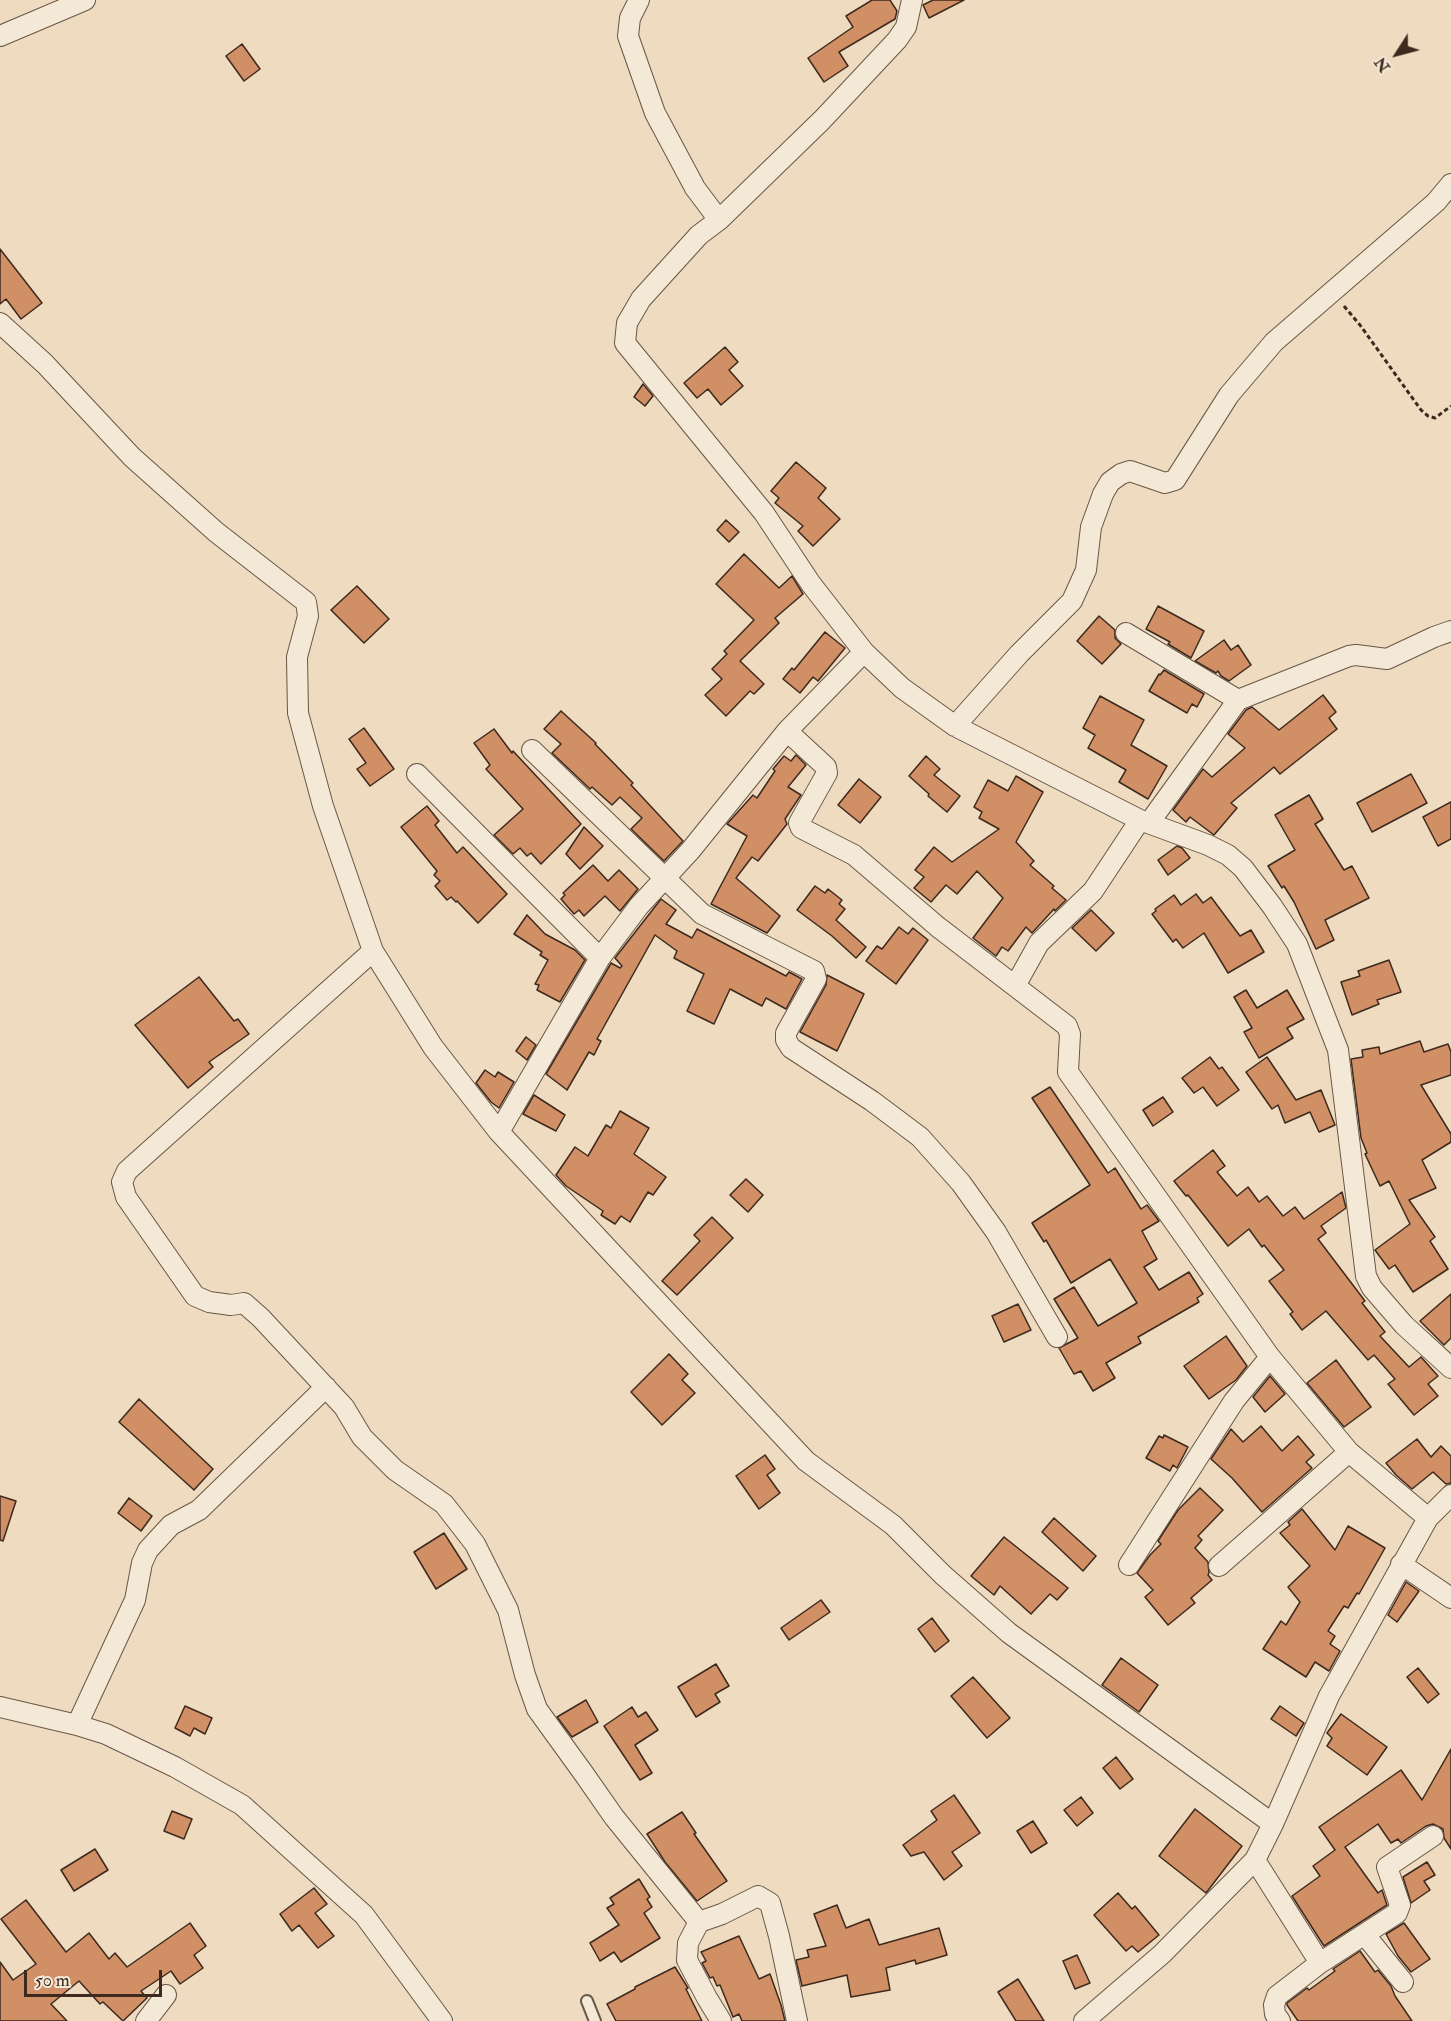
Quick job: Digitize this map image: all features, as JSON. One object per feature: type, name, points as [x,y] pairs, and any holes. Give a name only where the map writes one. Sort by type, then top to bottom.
[{"type":"street","points":[[0,36],[85,0]]},
{"type":"street","points":[[639,0],[630,18],[628,36],[655,113],[695,188],[719,220]]},
{"type":"street","points":[[912,0],[906,27],[897,40],[822,120],[719,220],[699,235],[641,299],[627,323],[625,343],[764,513],[811,584],[864,652],[902,688],[955,726],[1144,821],[1209,845],[1243,868],[1272,906],[1297,945],[1338,1050],[1366,1276],[1372,1287],[1404,1325],[1451,1368]]},
{"type":"street","points":[[955,726],[1019,654],[1072,601],[1086,570],[1090,527],[1110,482],[1130,471],[1166,483],[1175,480],[1229,395],[1274,342],[1436,202],[1451,184]]},
{"type":"street","points":[[0,323],[45,364],[132,457],[216,532],[306,602],[308,616],[297,657],[298,713],[323,806],[373,951],[433,1047],[499,1132],[806,1461],[893,1525],[943,1575],[1009,1633],[1273,1824]]},
{"type":"street","points":[[1015,986],[1039,943],[1093,891],[1238,700],[1349,656],[1387,659],[1434,636],[1451,631]]},
{"type":"street","points":[[1126,633],[1238,700]]},
{"type":"street","points":[[499,1132],[600,958],[639,906],[690,851],[787,731],[864,652]]},
{"type":"street","points":[[787,731],[826,767],[827,773],[800,824],[801,828],[854,855],[938,927],[1067,1026],[1070,1034],[1068,1072],[1270,1357],[1349,1452],[1428,1518]]},
{"type":"street","points":[[532,750],[702,914],[814,971],[816,979],[786,1033],[786,1040],[791,1048],[872,1101],[920,1137],[961,1183],[996,1232],[1057,1338]]},
{"type":"street","points":[[417,774],[600,958]]},
{"type":"street","points":[[373,951],[127,1171],[122,1182],[126,1197],[195,1296],[208,1302],[231,1305],[244,1303],[261,1318],[344,1407],[362,1437],[395,1470],[444,1504],[475,1544],[508,1610],[525,1675],[537,1709],[614,1817],[699,1922]]},
{"type":"street","points":[[1129,1565],[1234,1401],[1270,1357]]},
{"type":"street","points":[[77,1725],[135,1600],[142,1563],[148,1550],[171,1525],[199,1510],[326,1387]]},
{"type":"street","points":[[1219,1566],[1349,1452]]},
{"type":"street","points":[[1084,2021],[1162,1954],[1254,1860],[1273,1824],[1329,1696],[1428,1518],[1451,1495]]},
{"type":"street","points":[[1401,1564],[1451,1598]]},
{"type":"street","points":[[0,1707],[106,1734],[175,1767],[242,1805],[364,1915],[442,2021]]},
{"type":"street","points":[[1280,2021],[1275,2014],[1274,2005],[1277,1996],[1320,1963],[1397,1913],[1400,1905],[1387,1867],[1433,1836]]},
{"type":"street","points":[[1254,1860],[1320,1963]]},
{"type":"street","points":[[722,2021],[706,1998],[687,1960],[688,1943],[699,1922],[722,1914],[758,1896],[770,1903],[797,2021]]},
{"type":"street","points":[[1365,1935],[1403,1982]]},
{"type":"street","points":[[146,2021],[166,1995]]},
{"type":"lane","points":[[587,2001],[595,2021]]},
{"type":"path","points":[[1334,292],[1421,410],[1435,418],[1451,406]]},
{"type":"building","points":[[872,0],[890,0],[897,11],[895,19],[839,52],[848,66],[824,82],[808,58],[853,27],[846,16]]},
{"type":"building","points":[[933,0],[964,0],[929,18],[923,5]]},
{"type":"building","points":[[242,44],[260,69],[244,81],[226,56]]},
{"type":"building","points":[[0,249],[42,303],[21,319],[6,299],[0,304]]},
{"type":"building","points":[[725,347],[738,362],[729,370],[743,386],[721,405],[708,389],[697,398],[684,383]]},
{"type":"building","points":[[643,384],[653,396],[645,406],[634,397]]},
{"type":"building","points":[[796,462],[826,488],[818,498],[840,519],[813,546],[798,531],[803,526],[775,503],[779,498],[771,491]]},
{"type":"building","points":[[726,520],[739,532],[729,542],[717,530]]},
{"type":"building","points":[[744,554],[779,588],[792,576],[803,594],[775,618],[779,623],[740,661],[764,684],[754,694],[750,691],[726,716],[705,695],[722,679],[712,669],[727,654],[724,651],[754,620],[716,584]]},
{"type":"building","points":[[357,586],[389,619],[364,643],[331,610]]},
{"type":"building","points":[[1158,606],[1204,631],[1191,658],[1168,644],[1170,642],[1146,629]]},
{"type":"building","points":[[1099,616],[1115,630],[1115,638],[1121,644],[1102,664],[1077,641]]},
{"type":"building","points":[[825,632],[845,648],[818,681],[813,677],[800,693],[783,679],[792,668],[794,670]]},
{"type":"building","points":[[1224,640],[1231,650],[1238,645],[1251,665],[1229,681],[1218,671],[1216,673],[1195,661]]},
{"type":"building","points":[[1164,670],[1204,694],[1197,707],[1192,704],[1187,713],[1149,691]]},
{"type":"building","points":[[1323,695],[1336,712],[1329,718],[1337,729],[1280,774],[1274,767],[1231,803],[1237,808],[1214,835],[1190,817],[1186,822],[1173,810],[1203,769],[1212,777],[1245,748],[1228,734],[1246,710],[1252,707],[1279,730]]},
{"type":"building","points":[[1100,696],[1144,720],[1131,745],[1167,766],[1148,799],[1119,782],[1126,770],[1088,748],[1095,735],[1083,728]]},
{"type":"building","points":[[561,711],[596,743],[683,841],[664,861],[631,829],[642,818],[620,797],[612,805],[592,787],[590,789],[552,753],[561,744],[544,729]]},
{"type":"building","points":[[364,728],[394,769],[370,786],[357,769],[366,763],[349,739]]},
{"type":"building","points":[[494,729],[512,753],[513,751],[581,824],[541,864],[531,853],[527,856],[520,848],[513,854],[494,835],[523,809],[486,769],[490,765],[474,743]]},
{"type":"building","points":[[796,755],[806,765],[788,787],[801,795],[785,819],[787,824],[758,861],[752,857],[736,878],[780,916],[767,933],[711,904],[747,836],[727,824],[753,795],[757,798],[775,771],[773,769],[784,756],[791,761]]},
{"type":"building","points":[[926,756],[940,769],[934,775],[960,796],[947,812],[909,776]]},
{"type":"building","points":[[1411,774],[1427,803],[1372,832],[1357,803]]},
{"type":"building","points":[[1016,776],[1043,792],[1016,842],[1034,861],[1030,865],[1066,900],[1055,911],[1054,909],[1032,933],[1026,927],[1008,951],[1002,947],[996,956],[973,938],[1003,898],[977,871],[957,894],[946,885],[931,902],[914,888],[924,877],[915,870],[934,847],[952,862],[999,829],[979,818],[982,812],[974,807],[988,780],[1008,791]]},
{"type":"building","points":[[859,779],[881,797],[860,823],[838,805]]},
{"type":"building","points":[[1309,795],[1323,819],[1315,824],[1344,870],[1352,866],[1369,898],[1325,920],[1334,940],[1316,949],[1294,902],[1268,866],[1295,850],[1275,815]]},
{"type":"building","points":[[1451,802],[1451,839],[1438,846],[1423,817]]},
{"type":"building","points":[[427,806],[439,821],[435,825],[457,853],[463,847],[507,894],[478,923],[457,901],[451,897],[447,900],[435,886],[440,881],[434,875],[437,871],[401,827]]},
{"type":"building","points":[[584,827],[603,846],[580,869],[566,854]]},
{"type":"building","points":[[1177,846],[1182,848],[1190,858],[1168,875],[1158,860]]},
{"type":"building","points":[[593,865],[608,881],[619,870],[638,889],[620,911],[605,896],[584,916],[579,910],[574,914],[561,899],[565,895],[563,893]]},
{"type":"building","points":[[815,886],[825,893],[828,889],[842,900],[839,904],[845,909],[836,920],[866,947],[856,958],[832,936],[797,910]]},
{"type":"building","points":[[1196,894],[1203,903],[1211,897],[1240,936],[1251,930],[1264,952],[1228,973],[1204,933],[1183,948],[1176,939],[1173,942],[1152,914],[1156,911],[1155,909],[1174,895],[1181,905]]},
{"type":"building","points":[[661,899],[676,910],[666,924],[692,938],[697,929],[786,976],[789,972],[802,979],[786,1009],[766,998],[762,1006],[730,989],[714,1024],[687,1011],[704,974],[674,958],[677,951],[655,935],[597,1039],[601,1041],[594,1055],[589,1052],[567,1090],[546,1074],[611,963],[620,968],[622,966],[615,958]]},
{"type":"building","points":[[1091,910],[1114,933],[1096,951],[1072,928]]},
{"type":"building","points":[[527,915],[545,934],[575,950],[585,960],[560,1002],[537,990],[539,985],[535,984],[548,960],[540,955],[542,952],[514,934]]},
{"type":"building","points":[[899,927],[908,934],[913,928],[928,940],[896,984],[866,961],[877,946],[882,949]]},
{"type":"building","points":[[1389,960],[1401,992],[1377,1000],[1379,1004],[1352,1015],[1341,982],[1360,976],[1358,971]]},
{"type":"building","points":[[827,975],[864,994],[837,1051],[800,1032],[826,985]]},
{"type":"building","points":[[199,977],[234,1021],[238,1019],[249,1034],[209,1062],[213,1067],[188,1088],[135,1025]]},
{"type":"building","points":[[1246,990],[1257,1008],[1287,990],[1304,1019],[1287,1028],[1293,1038],[1259,1058],[1244,1032],[1252,1028],[1234,997]]},
{"type":"building","points":[[526,1037],[536,1045],[527,1060],[516,1051]]},
{"type":"building","points":[[1420,1041],[1424,1052],[1448,1044],[1451,1052],[1451,1075],[1421,1085],[1451,1134],[1451,1142],[1422,1160],[1436,1188],[1409,1200],[1435,1237],[1430,1241],[1448,1269],[1413,1292],[1395,1265],[1389,1269],[1375,1250],[1410,1224],[1389,1181],[1380,1186],[1365,1154],[1367,1153],[1361,1138],[1351,1059],[1363,1057],[1362,1050],[1379,1047],[1380,1054]]},
{"type":"building","points":[[1210,1057],[1219,1069],[1222,1067],[1239,1090],[1217,1106],[1203,1087],[1194,1093],[1182,1078]]},
{"type":"building","points":[[1267,1057],[1296,1100],[1321,1090],[1335,1125],[1319,1132],[1310,1112],[1285,1123],[1278,1105],[1272,1109],[1246,1072]]},
{"type":"building","points":[[485,1070],[495,1077],[498,1072],[514,1082],[499,1108],[491,1102],[476,1083]]},
{"type":"building","points":[[1050,1087],[1108,1173],[1115,1168],[1141,1209],[1147,1205],[1159,1221],[1142,1231],[1157,1259],[1144,1267],[1159,1290],[1189,1272],[1203,1294],[1197,1298],[1199,1302],[1138,1337],[1141,1343],[1106,1363],[1115,1378],[1093,1391],[1081,1371],[1074,1374],[1059,1348],[1078,1338],[1054,1299],[1074,1287],[1098,1326],[1137,1303],[1110,1259],[1071,1283],[1046,1240],[1044,1242],[1032,1223],[1090,1185],[1032,1098]]},
{"type":"building","points":[[534,1095],[565,1115],[556,1131],[523,1114]]},
{"type":"building","points":[[1163,1097],[1173,1112],[1153,1126],[1143,1110]]},
{"type":"building","points":[[620,1111],[649,1128],[634,1154],[666,1177],[653,1195],[648,1192],[630,1222],[621,1216],[615,1224],[601,1215],[603,1211],[566,1186],[556,1175],[575,1147],[588,1156],[606,1125],[611,1128]]},
{"type":"building","points":[[1213,1150],[1225,1166],[1217,1172],[1237,1196],[1248,1187],[1259,1202],[1267,1196],[1283,1216],[1295,1207],[1304,1219],[1342,1192],[1346,1208],[1321,1226],[1326,1233],[1318,1239],[1365,1301],[1362,1303],[1385,1332],[1380,1336],[1409,1367],[1421,1357],[1438,1376],[1428,1384],[1438,1396],[1414,1415],[1388,1384],[1395,1379],[1374,1355],[1368,1360],[1326,1311],[1302,1330],[1290,1314],[1293,1312],[1269,1281],[1284,1270],[1264,1245],[1262,1247],[1249,1229],[1228,1246],[1188,1195],[1186,1196],[1174,1181]]},
{"type":"building","points":[[746,1179],[763,1195],[748,1212],[730,1195]]},
{"type":"building","points":[[712,1217],[733,1238],[677,1295],[662,1281],[700,1241],[694,1235]]},
{"type":"building","points":[[1451,1294],[1451,1338],[1444,1345],[1420,1321]]},
{"type":"building","points":[[1018,1304],[1031,1330],[1004,1342],[992,1316]]},
{"type":"building","points":[[1226,1336],[1247,1366],[1236,1380],[1209,1399],[1184,1366]]},
{"type":"building","points":[[669,1354],[688,1374],[682,1380],[695,1393],[662,1425],[631,1392]]},
{"type":"building","points":[[1336,1360],[1371,1407],[1344,1427],[1307,1383]]},
{"type":"building","points":[[1270,1376],[1285,1394],[1265,1412],[1253,1397]]},
{"type":"building","points":[[139,1399],[213,1469],[194,1490],[119,1422]]},
{"type":"building","points":[[1261,1426],[1282,1451],[1298,1436],[1314,1455],[1306,1462],[1312,1468],[1262,1512],[1232,1478],[1211,1459],[1231,1429],[1243,1442]]},
{"type":"building","points":[[1164,1435],[1188,1447],[1177,1468],[1173,1465],[1170,1471],[1146,1458],[1159,1436],[1163,1438]]},
{"type":"building","points":[[1417,1439],[1431,1457],[1441,1446],[1451,1456],[1451,1483],[1446,1484],[1433,1472],[1412,1489],[1386,1463]]},
{"type":"building","points":[[765,1455],[775,1469],[767,1475],[780,1493],[759,1509],[736,1476]]},
{"type":"building","points":[[1200,1488],[1223,1510],[1198,1536],[1202,1540],[1195,1548],[1208,1562],[1208,1575],[1212,1580],[1191,1598],[1195,1603],[1168,1625],[1145,1597],[1153,1590],[1137,1573],[1161,1544],[1158,1541],[1178,1510]]},
{"type":"building","points":[[0,1496],[16,1501],[3,1541],[0,1540]]},
{"type":"building","points":[[129,1498],[152,1516],[141,1531],[118,1513]]},
{"type":"building","points":[[1302,1509],[1335,1550],[1348,1526],[1385,1548],[1359,1594],[1357,1593],[1348,1608],[1344,1606],[1328,1631],[1335,1636],[1330,1644],[1340,1651],[1329,1671],[1315,1662],[1306,1677],[1263,1649],[1281,1621],[1286,1625],[1300,1602],[1288,1587],[1310,1566],[1280,1533],[1290,1525],[1288,1522]]},
{"type":"building","points":[[1054,1518],[1096,1556],[1083,1571],[1042,1532]]},
{"type":"building","points":[[444,1533],[467,1569],[436,1589],[414,1552]]},
{"type":"building","points":[[1004,1537],[1068,1588],[1057,1600],[1050,1594],[1031,1614],[1000,1586],[994,1595],[971,1576]]},
{"type":"building","points":[[1406,1582],[1419,1591],[1397,1622],[1388,1615]]},
{"type":"building","points":[[821,1600],[830,1612],[789,1640],[781,1628]]},
{"type":"building","points":[[932,1618],[949,1641],[935,1652],[918,1629]]},
{"type":"building","points":[[1121,1658],[1158,1685],[1139,1712],[1102,1685]]},
{"type":"building","points":[[716,1664],[729,1686],[715,1694],[720,1702],[696,1717],[678,1687]]},
{"type":"building","points":[[1418,1668],[1439,1694],[1428,1703],[1407,1677]]},
{"type":"building","points":[[973,1677],[1010,1718],[987,1738],[951,1696]]},
{"type":"building","points":[[586,1700],[598,1722],[572,1737],[557,1717]]},
{"type":"building","points":[[185,1706],[212,1718],[205,1734],[194,1728],[190,1736],[175,1728]]},
{"type":"building","points":[[1280,1706],[1304,1723],[1296,1736],[1271,1719]]},
{"type":"building","points":[[632,1707],[638,1717],[646,1712],[658,1730],[635,1745],[652,1773],[640,1780],[604,1726]]},
{"type":"building","points":[[1341,1714],[1387,1747],[1367,1775],[1327,1746],[1332,1738],[1327,1733]]},
{"type":"building","points":[[1451,1749],[1451,1849],[1444,1838],[1443,1829],[1433,1824],[1426,1826],[1401,1843],[1398,1839],[1391,1843],[1378,1824],[1345,1847],[1378,1893],[1382,1890],[1387,1905],[1324,1946],[1292,1896],[1320,1876],[1313,1866],[1335,1850],[1319,1827],[1401,1770],[1422,1800]]},
{"type":"building","points":[[1116,1757],[1133,1779],[1120,1789],[1103,1768]]},
{"type":"building","points":[[954,1795],[980,1833],[952,1852],[962,1866],[944,1880],[924,1852],[911,1856],[903,1845],[937,1820],[931,1811]]},
{"type":"building","points":[[1081,1797],[1093,1813],[1077,1826],[1064,1810]]},
{"type":"building","points":[[1195,1809],[1242,1846],[1206,1893],[1159,1856]]},
{"type":"building","points":[[172,1811],[192,1819],[184,1839],[164,1831]]},
{"type":"building","points":[[682,1812],[696,1833],[694,1834],[727,1881],[697,1901],[665,1862],[647,1834]]},
{"type":"building","points":[[1033,1821],[1047,1843],[1031,1853],[1017,1831]]},
{"type":"building","points":[[95,1849],[108,1870],[74,1891],[61,1870]]},
{"type":"building","points":[[1427,1862],[1435,1875],[1424,1881],[1430,1890],[1411,1903],[1403,1877]]},
{"type":"building","points":[[639,1879],[650,1897],[647,1899],[652,1907],[644,1913],[660,1938],[621,1962],[614,1952],[600,1961],[590,1943],[619,1925],[607,1908],[614,1904],[610,1898]]},
{"type":"building","points":[[314,1888],[327,1904],[315,1913],[334,1936],[318,1948],[299,1925],[292,1931],[280,1914]]},
{"type":"building","points":[[1118,1893],[1132,1909],[1135,1906],[1159,1935],[1138,1952],[1132,1946],[1126,1951],[1094,1915]]},
{"type":"building","points":[[26,1900],[66,1952],[89,1933],[109,1959],[115,1953],[127,1967],[190,1923],[206,1946],[194,1955],[203,1968],[180,1984],[171,1971],[141,1991],[147,1998],[123,2021],[103,2002],[100,2004],[79,1981],[51,2004],[67,2021],[0,2021],[0,1962],[13,1980],[36,1964],[1,1919]]},
{"type":"building","points":[[837,1905],[846,1928],[869,1919],[879,1945],[939,1928],[947,1955],[916,1964],[915,1960],[886,1968],[890,1990],[851,1997],[847,1975],[802,1986],[796,1960],[809,1957],[807,1950],[826,1946],[814,1914]]},
{"type":"building","points":[[1404,1923],[1430,1959],[1411,1972],[1398,1956],[1386,1934]]},
{"type":"building","points":[[739,1936],[759,1979],[770,1974],[785,2021],[742,2021],[739,2014],[733,2017],[720,1985],[717,1986],[713,1977],[710,1978],[702,1963],[706,1961],[701,1952]]},
{"type":"building","points":[[1360,1951],[1375,1972],[1378,1970],[1391,1986],[1412,2021],[1298,2021],[1287,2003],[1307,1988],[1309,1990],[1335,1971],[1333,1969]]},
{"type":"building","points":[[1077,1955],[1090,1983],[1075,1989],[1063,1961]]},
{"type":"building","points":[[675,1967],[688,1988],[686,1989],[702,2021],[616,2021],[607,2004]]},
{"type":"building","points":[[1018,1979],[1044,2021],[1016,2021],[998,1992]]}]
